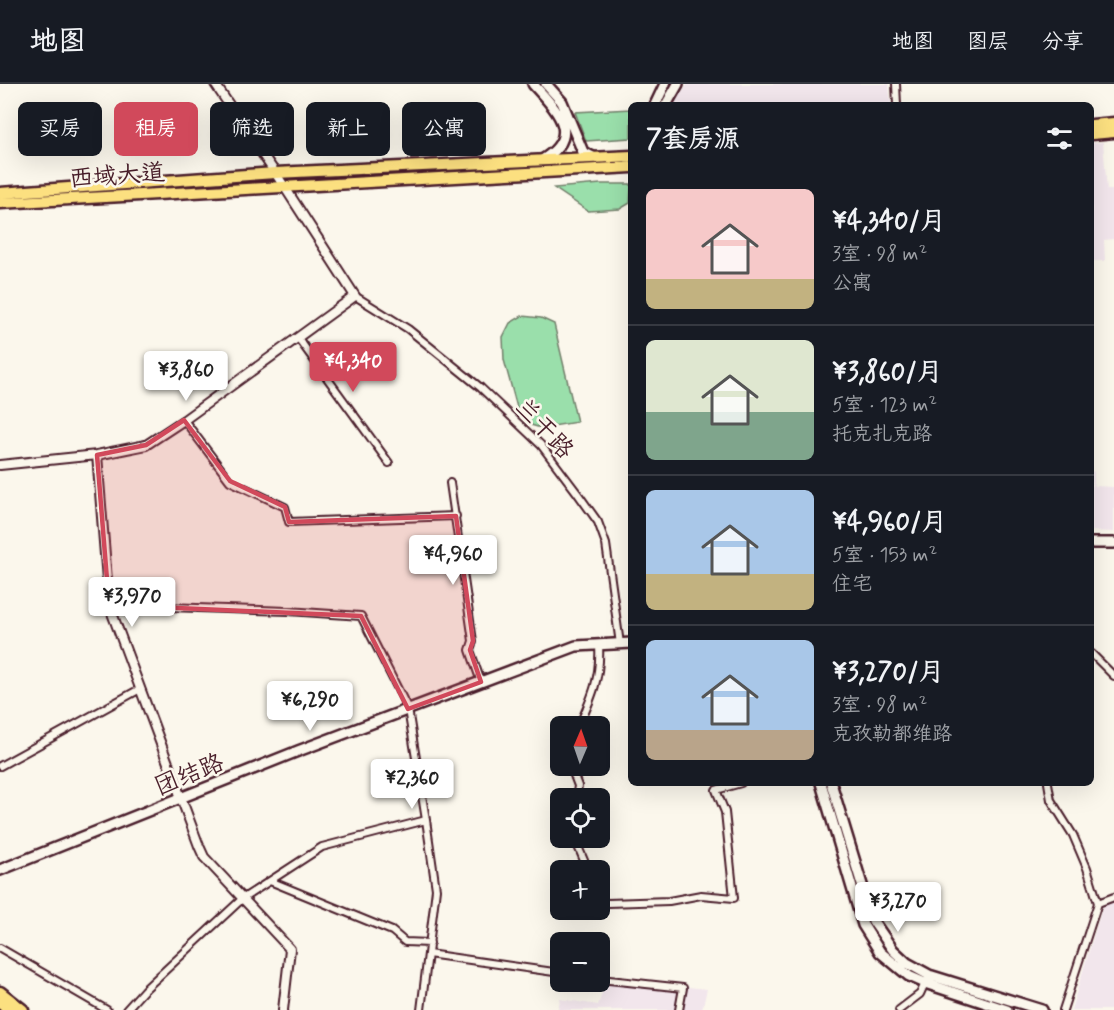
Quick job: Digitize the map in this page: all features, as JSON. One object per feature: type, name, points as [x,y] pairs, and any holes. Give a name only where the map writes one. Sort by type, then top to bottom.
[{"type":"main road","points":[[533,84],[556,110],[564,130],[560,145],[542,160]]},
{"type":"main road","points":[[546,84],[562,102],[583,152],[593,157]]},
{"type":"main road","points":[[656,102],[665,84]]},
{"type":"main road","points":[[668,102],[678,84]]},
{"type":"main road","points":[[1094,125],[1114,123]]},
{"type":"main road","points":[[1094,134],[1114,132]]},
{"type":"main road","name":"西域大道","points":[[0,193],[275,173],[628,156]]},
{"type":"main road","name":"西域大道","points":[[0,203],[628,167]]},
{"type":"main road","points":[[1094,543],[1114,543]]},
{"type":"main road","name":"团结路","points":[[0,870],[298,751],[576,646],[628,643]]},
{"type":"main road","points":[[822,786],[863,925],[880,952],[909,976],[1042,1010]]},
{"type":"main road","points":[[832,786],[873,921],[893,950],[927,979],[1007,1010]]},
{"type":"main road","points":[[0,993],[23,1010]]},
{"type":"main road","points":[[0,1003],[9,1010]]},
{"type":"street","points":[[0,465],[98,455],[146,445],[355,296],[215,84]]},
{"type":"street","points":[[896,84],[897,102]]},
{"type":"street","name":"兰干路","points":[[355,296],[408,328],[481,388],[541,445],[598,522],[606,544],[620,644]]},
{"type":"street","points":[[298,338],[388,463]]},
{"type":"street","points":[[184,420],[230,481],[285,507],[289,522],[456,516]]},
{"type":"street","points":[[98,455],[109,605],[204,857],[290,949],[283,1010]]},
{"type":"street","points":[[450,483],[473,641],[470,650],[481,682]]},
{"type":"street","points":[[109,605],[288,611],[361,616],[408,710],[426,820],[436,890],[422,1010]]},
{"type":"street","points":[[584,716],[593,695],[600,666],[599,645]]},
{"type":"street","points":[[1094,656],[1114,676]]},
{"type":"street","points":[[0,766],[140,689]]},
{"type":"street","points":[[610,903],[669,901],[701,895],[734,898],[725,812],[716,790],[730,786]]},
{"type":"street","points":[[1049,786],[1052,800],[1087,868],[1098,903],[1063,1010]]},
{"type":"street","points":[[126,1010],[144,990],[242,898],[322,847],[426,820]]},
{"type":"street","points":[[270,881],[392,931],[405,942],[430,943]]},
{"type":"street","points":[[1098,903],[1114,897]]},
{"type":"street","points":[[0,948],[106,1010]]},
{"type":"street","points":[[428,954],[550,971]]},
{"type":"street","points":[[899,1010],[920,994],[927,979]]},
{"type":"street","points":[[610,980],[683,988],[679,1010]]},
{"type":"highlighted area","points":[[184,420],[230,481],[285,507],[289,522],[456,516],[473,641],[470,650],[481,682],[408,709],[361,616],[109,605],[97,455],[146,445]]},
{"type":"shaded area","points":[[687,84],[889,84],[891,102],[675,102]]},
{"type":"shaded area","points":[[1103,142],[1107,190],[1114,190],[1114,239],[1104,240],[1105,261],[1094,261],[1094,143]]},
{"type":"shaded area","points":[[1094,486],[1114,487],[1114,532],[1094,531]]},
{"type":"shaded area","points":[[1114,901],[1114,1010],[1071,1010],[1103,905]]},
{"type":"shaded area","points":[[610,978],[707,989],[702,1010],[558,1010],[560,999],[598,1005],[602,992],[610,992]]},
{"type":"green space","points":[[628,109],[628,138],[586,141],[575,112]]},
{"type":"green space","points":[[628,184],[628,204],[620,209],[588,211],[554,188]]},
{"type":"green space","points":[[522,316],[541,318],[554,324],[577,422],[541,428],[531,425],[518,411],[504,360],[503,337],[510,323]]}]
